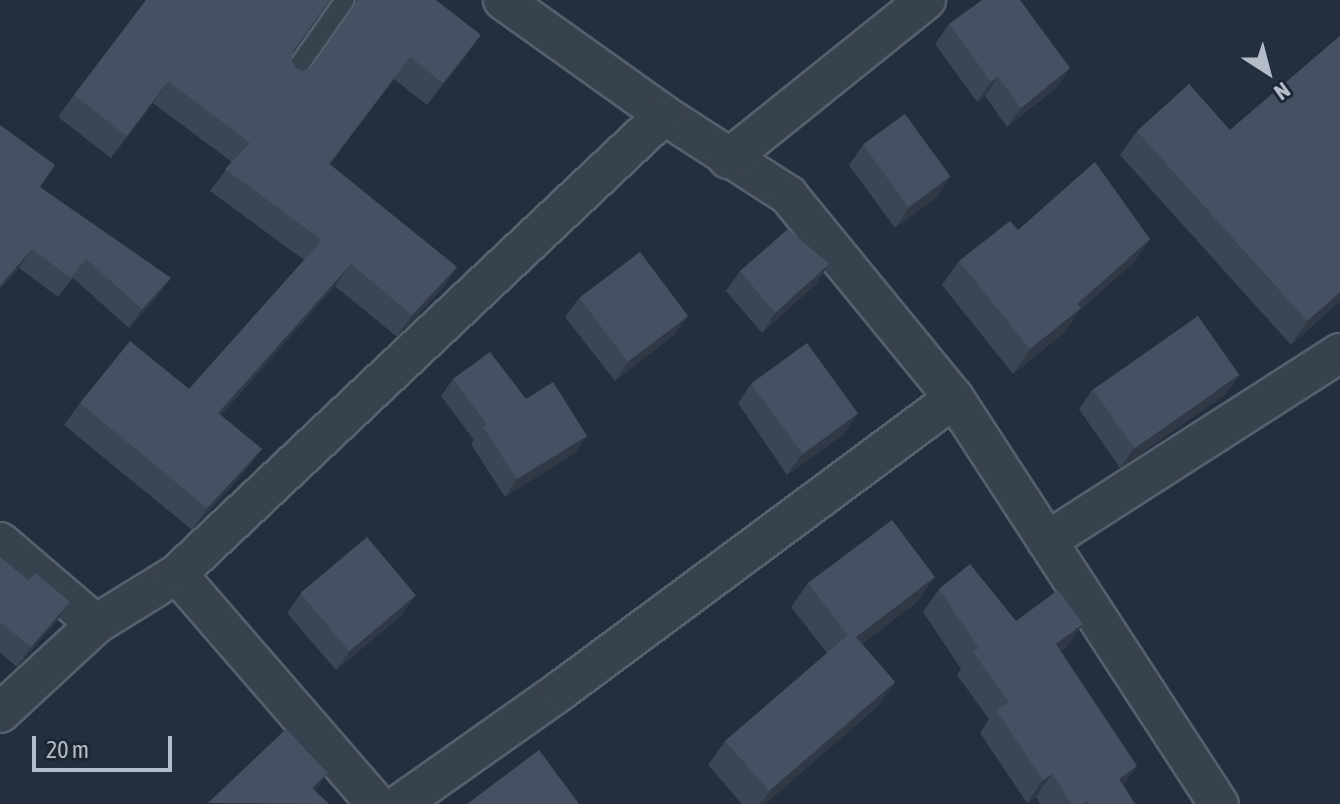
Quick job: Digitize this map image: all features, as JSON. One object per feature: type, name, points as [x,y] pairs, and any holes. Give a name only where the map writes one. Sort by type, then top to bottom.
[{"type":"street","points":[[503,0],[728,159],[788,195],[954,398],[1219,804]]},
{"type":"street","points":[[728,159],[926,0]]},
{"type":"street","points":[[0,713],[96,624],[177,574],[664,115]]},
{"type":"street","points":[[1047,541],[1340,353]]},
{"type":"street","points":[[400,804],[573,682],[954,398]]},
{"type":"street","points":[[0,542],[96,624]]},
{"type":"street","points":[[177,574],[376,804]]},
{"type":"lane","points":[[288,81],[345,0]]},
{"type":"building","points":[[146,0],[330,0],[293,52],[291,59],[296,68],[303,71],[313,66],[358,0],[436,0],[481,35],[443,83],[410,57],[329,164],[457,267],[412,315],[351,264],[218,413],[262,449],[207,508],[80,403],[130,341],[189,389],[322,240],[225,169],[250,143],[168,81],[127,136],[74,95]]},
{"type":"building","points":[[982,0],[1020,0],[1070,68],[1021,108],[998,77],[991,82],[949,24]]},
{"type":"building","points":[[1340,36],[1340,292],[1307,321],[1137,131],[1189,84],[1230,130]]},
{"type":"building","points":[[905,114],[950,176],[908,207],[863,145]]},
{"type":"building","points":[[0,125],[55,165],[40,187],[171,278],[142,309],[86,259],[71,278],[32,249],[0,286]]},
{"type":"building","points":[[1095,162],[1150,239],[1077,304],[1081,308],[1030,349],[959,261],[1010,221],[1018,230]]},
{"type":"building","points":[[788,229],[829,264],[775,313],[740,271]]},
{"type":"building","points":[[640,252],[688,316],[627,362],[579,298]]},
{"type":"building","points":[[1198,316],[1239,375],[1134,448],[1093,389]]},
{"type":"building","points":[[807,343],[858,413],[802,454],[751,384]]},
{"type":"building","points":[[490,352],[526,399],[553,382],[587,436],[517,479],[483,427],[487,424],[453,379]]},
{"type":"building","points":[[892,520],[935,577],[856,637],[895,682],[769,791],[725,741],[848,635],[808,583]]},
{"type":"building","points":[[367,537],[416,595],[349,651],[300,593]]},
{"type":"building","points":[[0,557],[29,581],[35,573],[70,602],[31,647],[0,622]]},
{"type":"building","points":[[970,564],[1016,621],[1058,590],[1083,624],[1056,644],[1137,766],[1119,779],[1135,804],[1089,804],[1087,801],[1072,804],[1052,774],[1043,780],[996,710],[1009,702],[973,652],[979,648],[939,589]]},
{"type":"building","points":[[286,729],[328,773],[312,788],[329,804],[208,803]]},
{"type":"building","points":[[539,750],[579,804],[467,804]]}]
